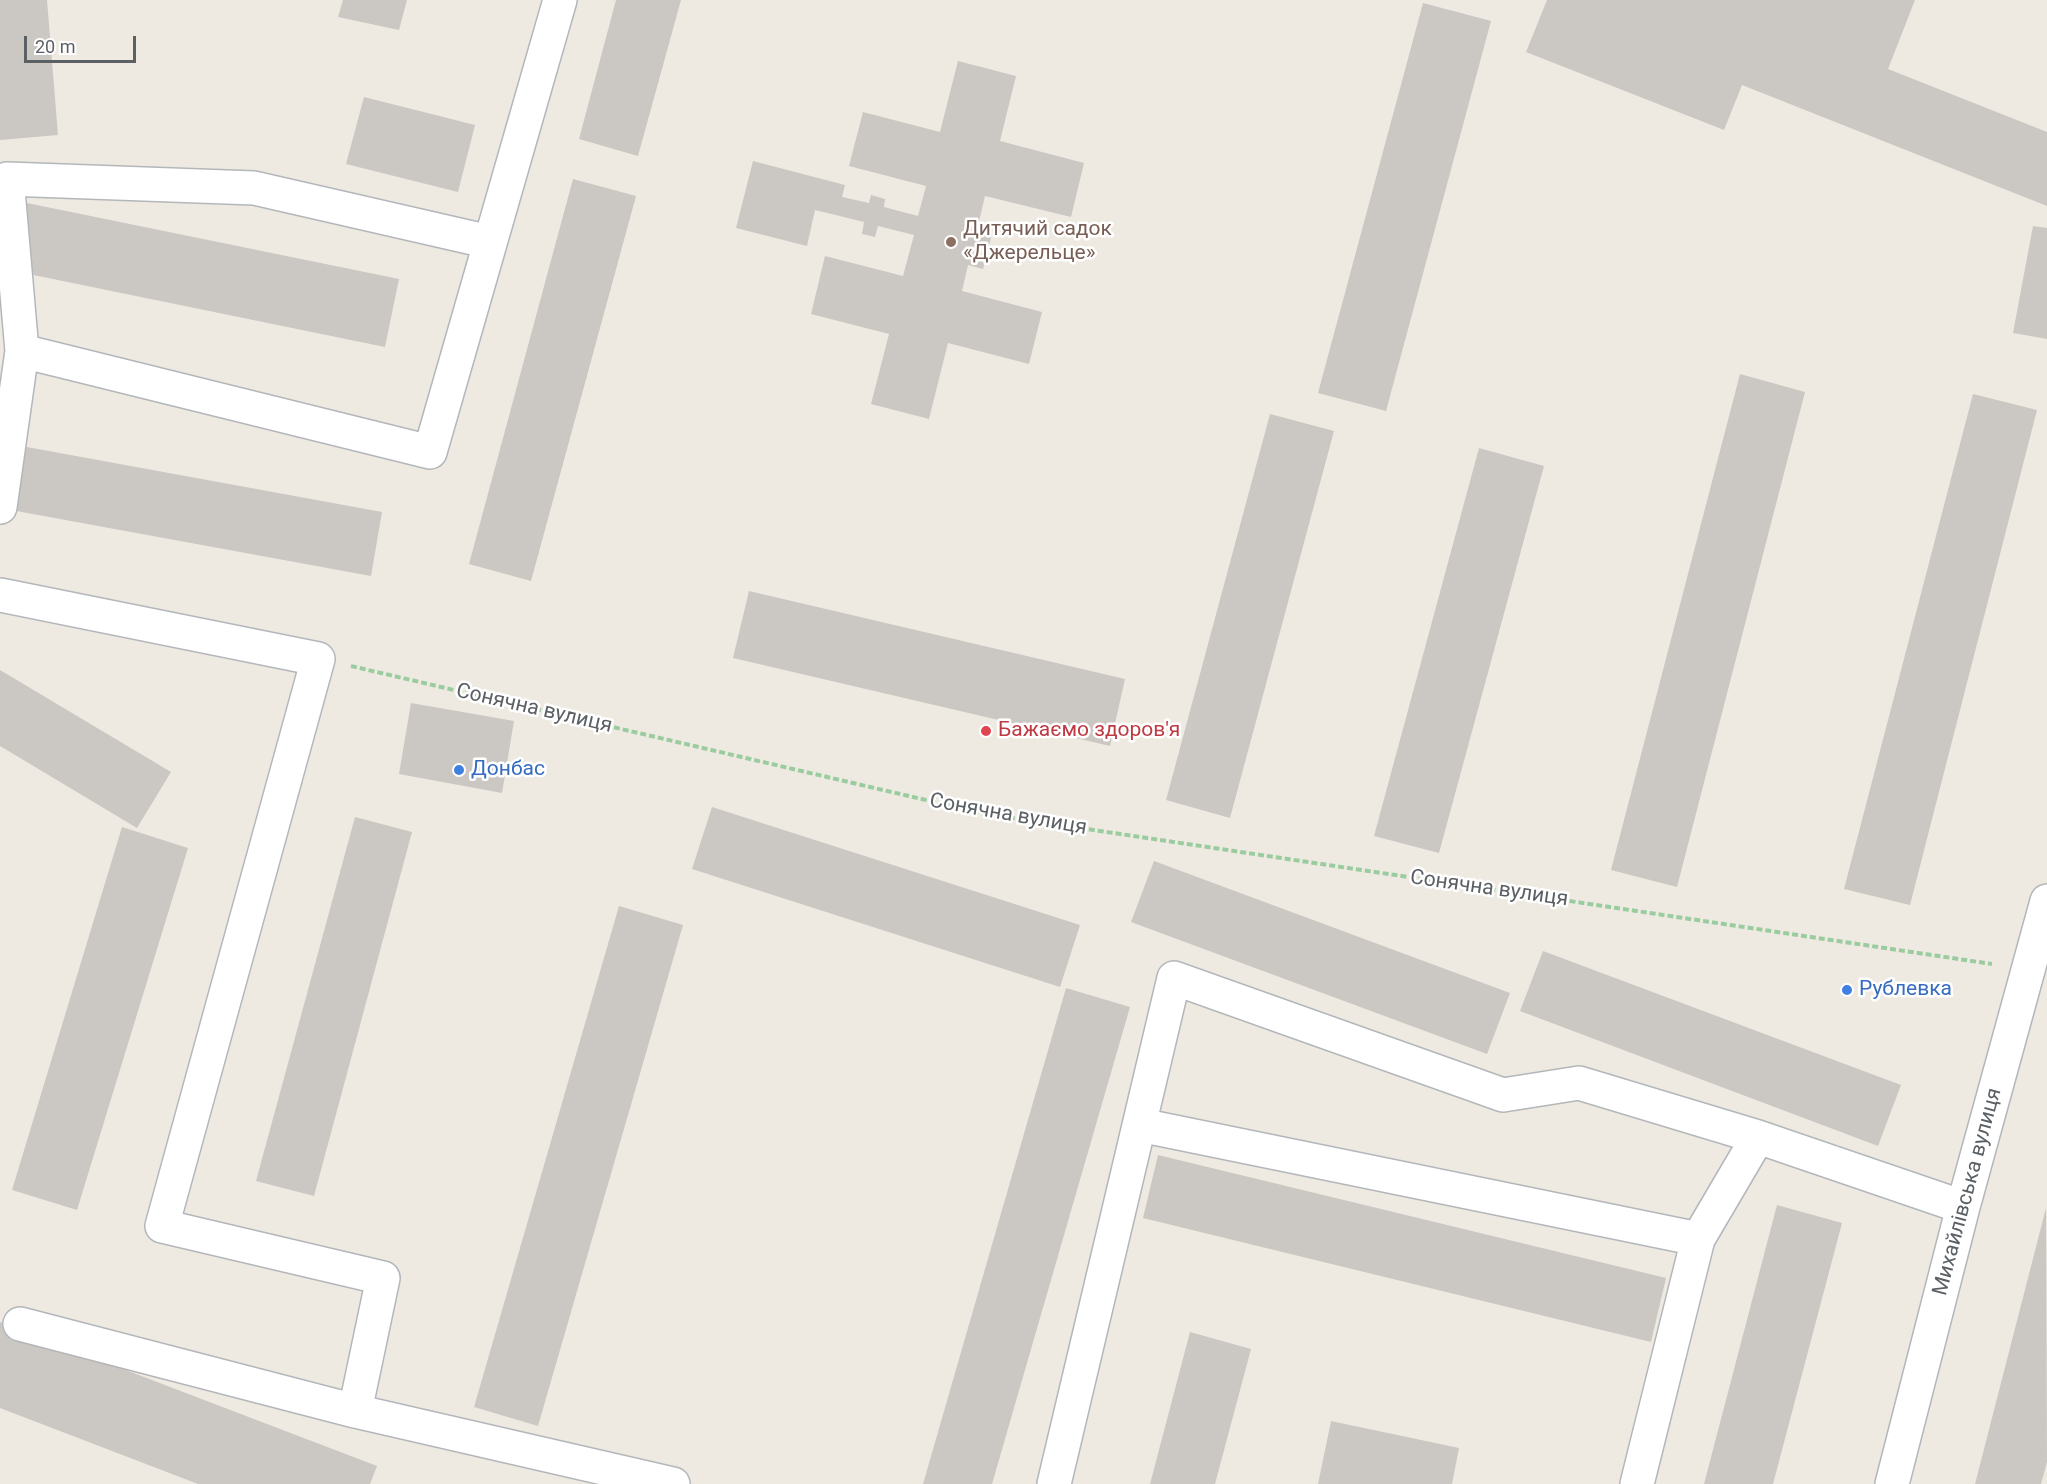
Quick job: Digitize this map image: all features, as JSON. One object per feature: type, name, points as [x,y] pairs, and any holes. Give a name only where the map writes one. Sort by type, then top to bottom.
[{"type":"street","points":[[22,351],[430,452],[560,0]]},
{"type":"street","points":[[0,507],[22,351],[8,179],[254,188],[490,242]]},
{"type":"street","points":[[0,595],[318,659],[162,1226],[383,1278],[355,1411]]},
{"type":"street","name":"Михайлівська вулиця","points":[[1892,1484],[1963,1208],[2038,971],[2047,901]]},
{"type":"street","points":[[1054,1484],[1174,978],[1503,1095],[1579,1083],[1758,1137],[1963,1208]]},
{"type":"street","points":[[1140,1125],[1698,1239]]},
{"type":"street","points":[[1637,1484],[1698,1239],[1758,1137]]},
{"type":"street","points":[[20,1324],[355,1411],[673,1484]]},
{"type":"path","name":"Сонячна вулиця","points":[[318,659],[986,814],[2038,971]]},
{"type":"building","points":[[0,0],[47,0],[58,135],[0,140]]},
{"type":"building","points":[[343,0],[407,0],[399,30],[338,17]]},
{"type":"building","points":[[616,0],[681,0],[638,156],[579,139]]},
{"type":"building","points":[[1547,0],[1915,0],[1888,69],[2047,132],[2047,206],[1742,85],[1724,130],[1526,52]]},
{"type":"building","points":[[1423,3],[1491,21],[1386,411],[1318,393]]},
{"type":"building","name":"Дитячий садок «Джерельце»","points":[[958,61],[1016,76],[1000,141],[1084,163],[1071,217],[985,196],[978,226],[993,230],[983,269],[968,265],[962,291],[1042,312],[1029,364],[948,343],[929,419],[871,404],[889,334],[811,314],[825,256],[903,276],[914,235],[878,226],[875,237],[862,234],[864,222],[815,210],[807,246],[736,228],[753,161],[845,185],[842,197],[869,203],[871,195],[885,199],[884,207],[918,216],[926,186],[849,166],[863,112],[940,132]]},
{"type":"building","points":[[364,97],[475,125],[458,192],[346,164]]},
{"type":"building","points":[[573,179],[636,196],[531,581],[469,564]]},
{"type":"building","points":[[22,202],[399,279],[385,347],[9,270]]},
{"type":"building","points":[[2033,226],[2047,228],[2047,339],[2013,333]]},
{"type":"building","points":[[1740,374],[1805,392],[1677,887],[1611,870]]},
{"type":"building","points":[[1973,394],[2037,410],[1910,905],[1844,889]]},
{"type":"building","points":[[1270,414],[1334,431],[1230,818],[1166,800]]},
{"type":"building","points":[[5,443],[382,512],[371,576],[0,508]]},
{"type":"building","points":[[1479,448],[1544,466],[1439,853],[1374,836]]},
{"type":"building","points":[[749,591],[1125,679],[1110,746],[733,658]]},
{"type":"building","points":[[0,670],[171,772],[137,828],[0,746]]},
{"type":"building","points":[[411,703],[514,721],[502,793],[399,774]]},
{"type":"building","points":[[712,807],[1080,925],[1060,987],[692,869]]},
{"type":"building","points":[[355,817],[412,832],[314,1196],[256,1181]]},
{"type":"building","points":[[122,827],[188,848],[77,1210],[12,1190]]},
{"type":"building","points":[[1154,861],[1510,993],[1487,1054],[1131,922]]},
{"type":"building","points":[[619,906],[683,925],[538,1426],[474,1407]]},
{"type":"building","points":[[1543,951],[1901,1085],[1878,1146],[1520,1011]]},
{"type":"building","points":[[1066,988],[1130,1007],[992,1484],[923,1484]]},
{"type":"building","points":[[1158,1155],[1666,1278],[1651,1342],[1143,1218]]},
{"type":"building","points":[[1777,1205],[1842,1223],[1773,1484],[1704,1484]]},
{"type":"building","points":[[2046,1208],[2047,1462],[2041,1484],[1975,1484]]},
{"type":"building","points":[[0,1322],[377,1466],[370,1484],[198,1484],[0,1408]]},
{"type":"building","points":[[1190,1332],[1251,1349],[1215,1484],[1150,1484]]},
{"type":"building","points":[[1331,1421],[1459,1448],[1452,1484],[1318,1484]]},
{"type":"place","name":"Дитячий садок «Джерельце»","points":[[951,242]]},
{"type":"place","name":"Бажаємо здоров'я","points":[[986,731]]},
{"type":"place","name":"Донбас","points":[[459,770]]},
{"type":"place","name":"Рублевка","points":[[1847,990]]}]
